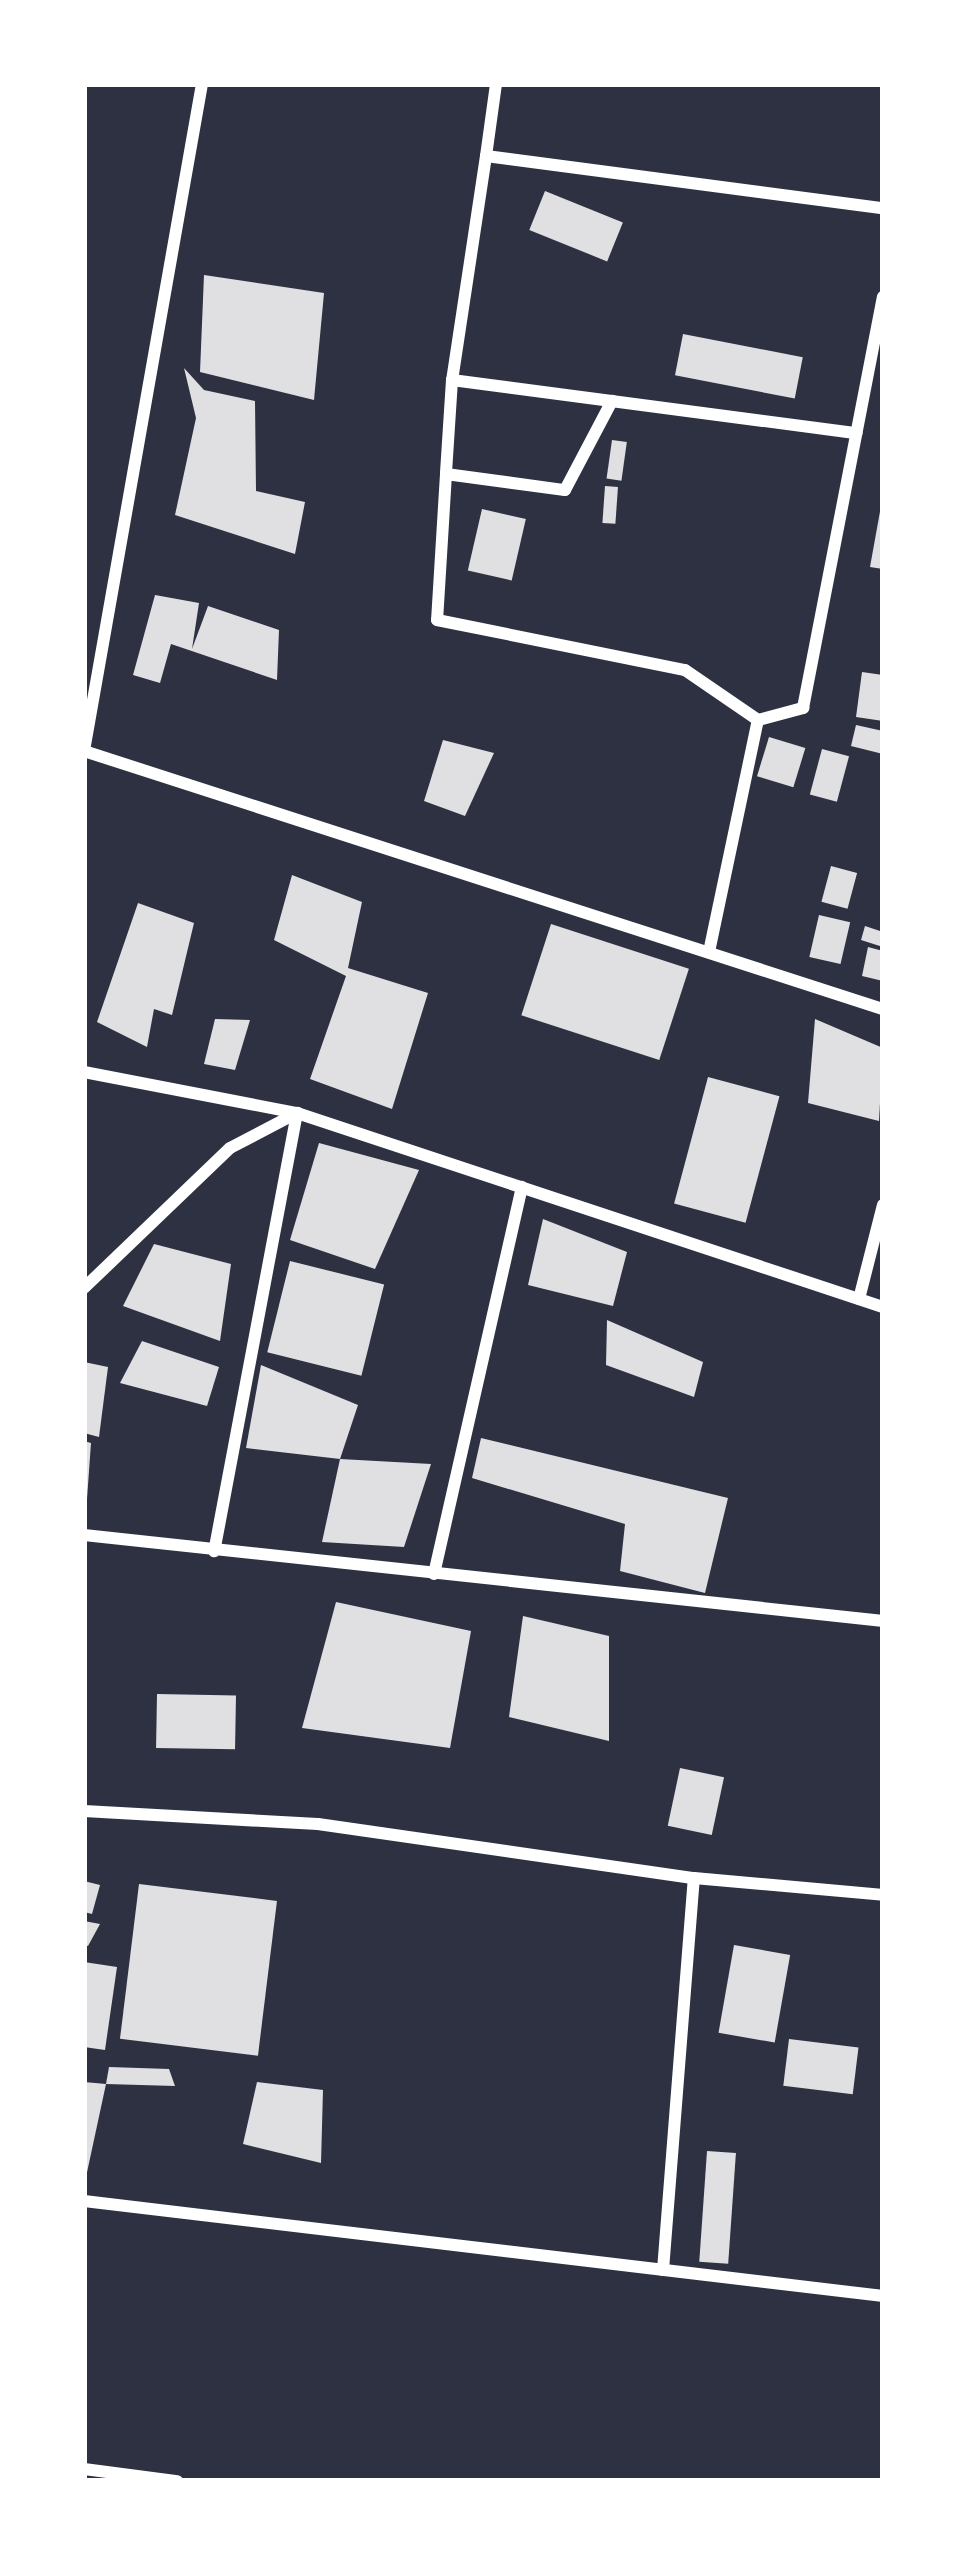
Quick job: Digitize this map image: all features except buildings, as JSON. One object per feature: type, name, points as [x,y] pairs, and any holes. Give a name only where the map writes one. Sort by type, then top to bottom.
[{"type":"street","points":[[202,84],[84,751],[883,1009]]},
{"type":"street","points":[[496,84],[452,380],[437,620],[685,670],[758,720],[803,708],[883,297]]},
{"type":"street","points":[[486,156],[883,208]]},
{"type":"street","points":[[452,380],[857,433]]},
{"type":"street","points":[[446,474],[565,490],[612,401]]},
{"type":"street","points":[[709,952],[758,720]]},
{"type":"street","points":[[84,1072],[297,1113],[883,1306]]},
{"type":"street","points":[[84,1288],[230,1148],[297,1113]]},
{"type":"street","points":[[214,1551],[297,1113]]},
{"type":"street","points":[[434,1574],[521,1187]]},
{"type":"street","points":[[859,1299],[883,1205]]},
{"type":"street","points":[[84,1535],[883,1621]]},
{"type":"street","points":[[84,1811],[318,1824],[694,1879],[883,1895]]},
{"type":"street","points":[[663,2270],[694,1879]]},
{"type":"street","points":[[84,2200],[883,2296]]},
{"type":"street","points":[[84,2469],[177,2481]]}]
